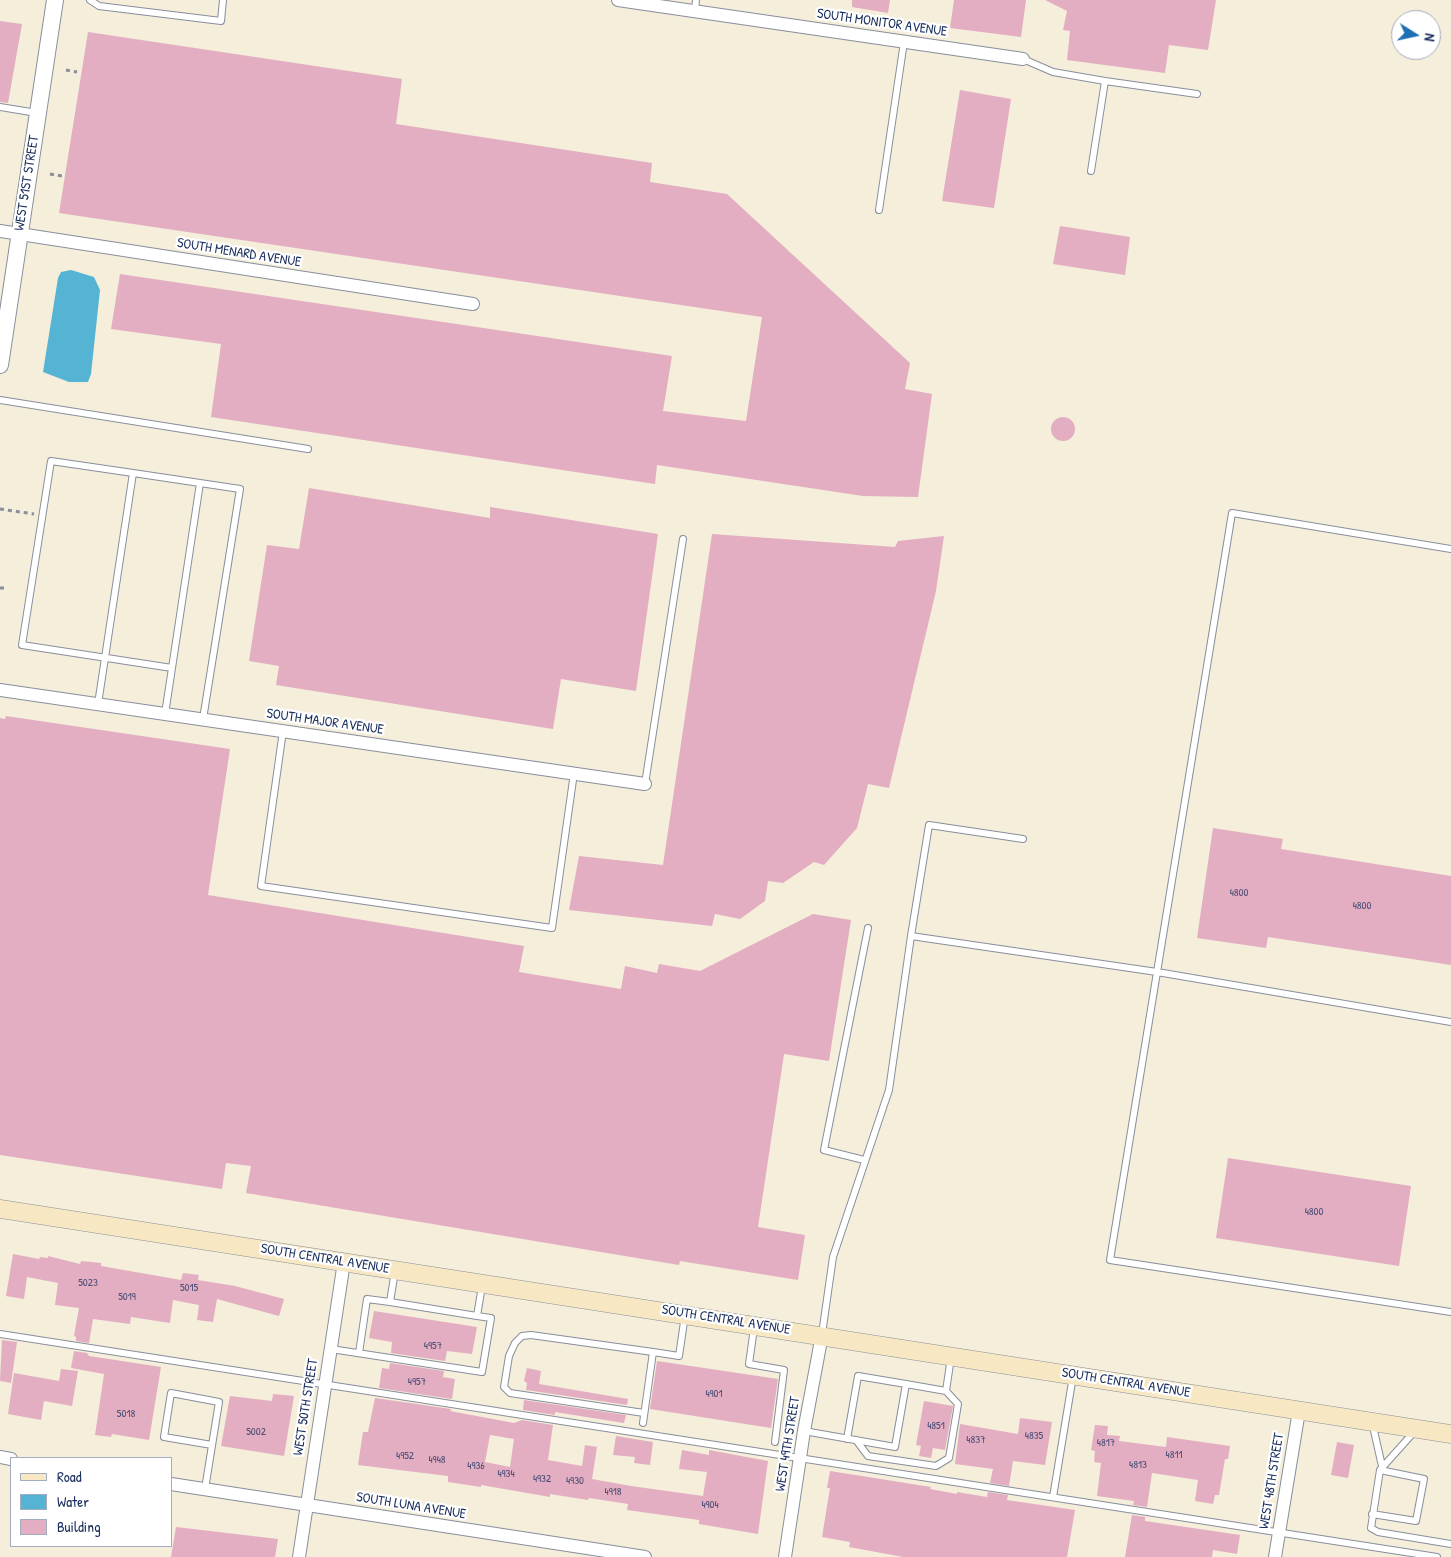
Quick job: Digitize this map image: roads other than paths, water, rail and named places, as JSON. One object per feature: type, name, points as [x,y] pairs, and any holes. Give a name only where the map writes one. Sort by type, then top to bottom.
[{"type":"main road","name":"SOUTH CENTRAL AVENUE","points":[[0,1209],[1451,1434]]},
{"type":"street","name":"WEST 51ST STREET","points":[[1,358],[55,0]]},
{"type":"street","name":"SOUTH MONITOR AVENUE","points":[[618,0],[696,6],[904,42],[1023,59]]},
{"type":"street","name":"SOUTH MENARD AVENUE","points":[[0,231],[473,304]]},
{"type":"street","name":"SOUTH MAJOR AVENUE","points":[[0,690],[645,784]]},
{"type":"street","name":"WEST 50TH STREET","points":[[299,1557],[344,1262]]},
{"type":"street","name":"WEST 49TH STREET","points":[[785,1557],[804,1431],[822,1335]]},
{"type":"street","name":"WEST 48TH STREET","points":[[1275,1557],[1299,1410]]},
{"type":"street","name":"SOUTH LUNA AVENUE","points":[[172,1484],[645,1557]]},
{"type":"lane","points":[[90,0],[99,6],[221,21],[224,0]]},
{"type":"lane","points":[[879,210],[904,42]]},
{"type":"lane","points":[[1023,59],[1053,72],[1197,94]]},
{"type":"lane","points":[[1091,170],[1105,81]]},
{"type":"lane","points":[[0,107],[38,114]]},
{"type":"lane","points":[[0,400],[308,449]]},
{"type":"lane","points":[[172,668],[22,645],[51,461],[240,489],[202,720]]},
{"type":"lane","points":[[98,704],[133,473]]},
{"type":"lane","points":[[166,714],[200,483]]},
{"type":"lane","points":[[1451,549],[1232,513],[1110,1260],[1451,1312]]},
{"type":"lane","points":[[645,784],[683,539]]},
{"type":"lane","points":[[283,731],[261,886],[552,928],[574,773]]},
{"type":"lane","points":[[822,1335],[832,1257],[889,1090],[929,825],[1023,839]]},
{"type":"lane","points":[[864,1160],[824,1150],[868,928]]},
{"type":"lane","points":[[911,936],[1157,972],[1451,1022]]},
{"type":"lane","points":[[390,1302],[395,1270]]},
{"type":"lane","points":[[478,1316],[482,1283]]},
{"type":"lane","points":[[331,1348],[358,1353],[482,1372],[491,1318],[367,1299],[358,1353]]},
{"type":"lane","points":[[644,1413],[510,1393],[504,1388],[509,1356],[515,1343],[522,1336],[531,1335],[679,1356],[685,1314]]},
{"type":"lane","points":[[754,1325],[749,1364],[784,1370],[775,1442]]},
{"type":"lane","points":[[0,1334],[1437,1557]]},
{"type":"lane","points":[[643,1423],[653,1352]]},
{"type":"lane","points":[[946,1391],[952,1356]]},
{"type":"lane","points":[[1053,1497],[1074,1375]]},
{"type":"lane","points":[[847,1439],[858,1376],[946,1391],[958,1404],[949,1458],[936,1466],[868,1456],[856,1440]]},
{"type":"lane","points":[[804,1431],[895,1447],[906,1384]]},
{"type":"lane","points":[[205,1489],[219,1402],[171,1393],[164,1437],[212,1445]]},
{"type":"lane","points":[[1372,1421],[1381,1468],[1371,1528],[1378,1532],[1451,1544]]},
{"type":"lane","points":[[1381,1468],[1417,1429]]},
{"type":"lane","points":[[1372,1514],[1416,1521],[1424,1478],[1381,1468]]},
{"type":"water","points":[[71,270],[94,277],[100,290],[91,374],[88,382],[69,382],[43,372],[58,278],[61,272]]}]
